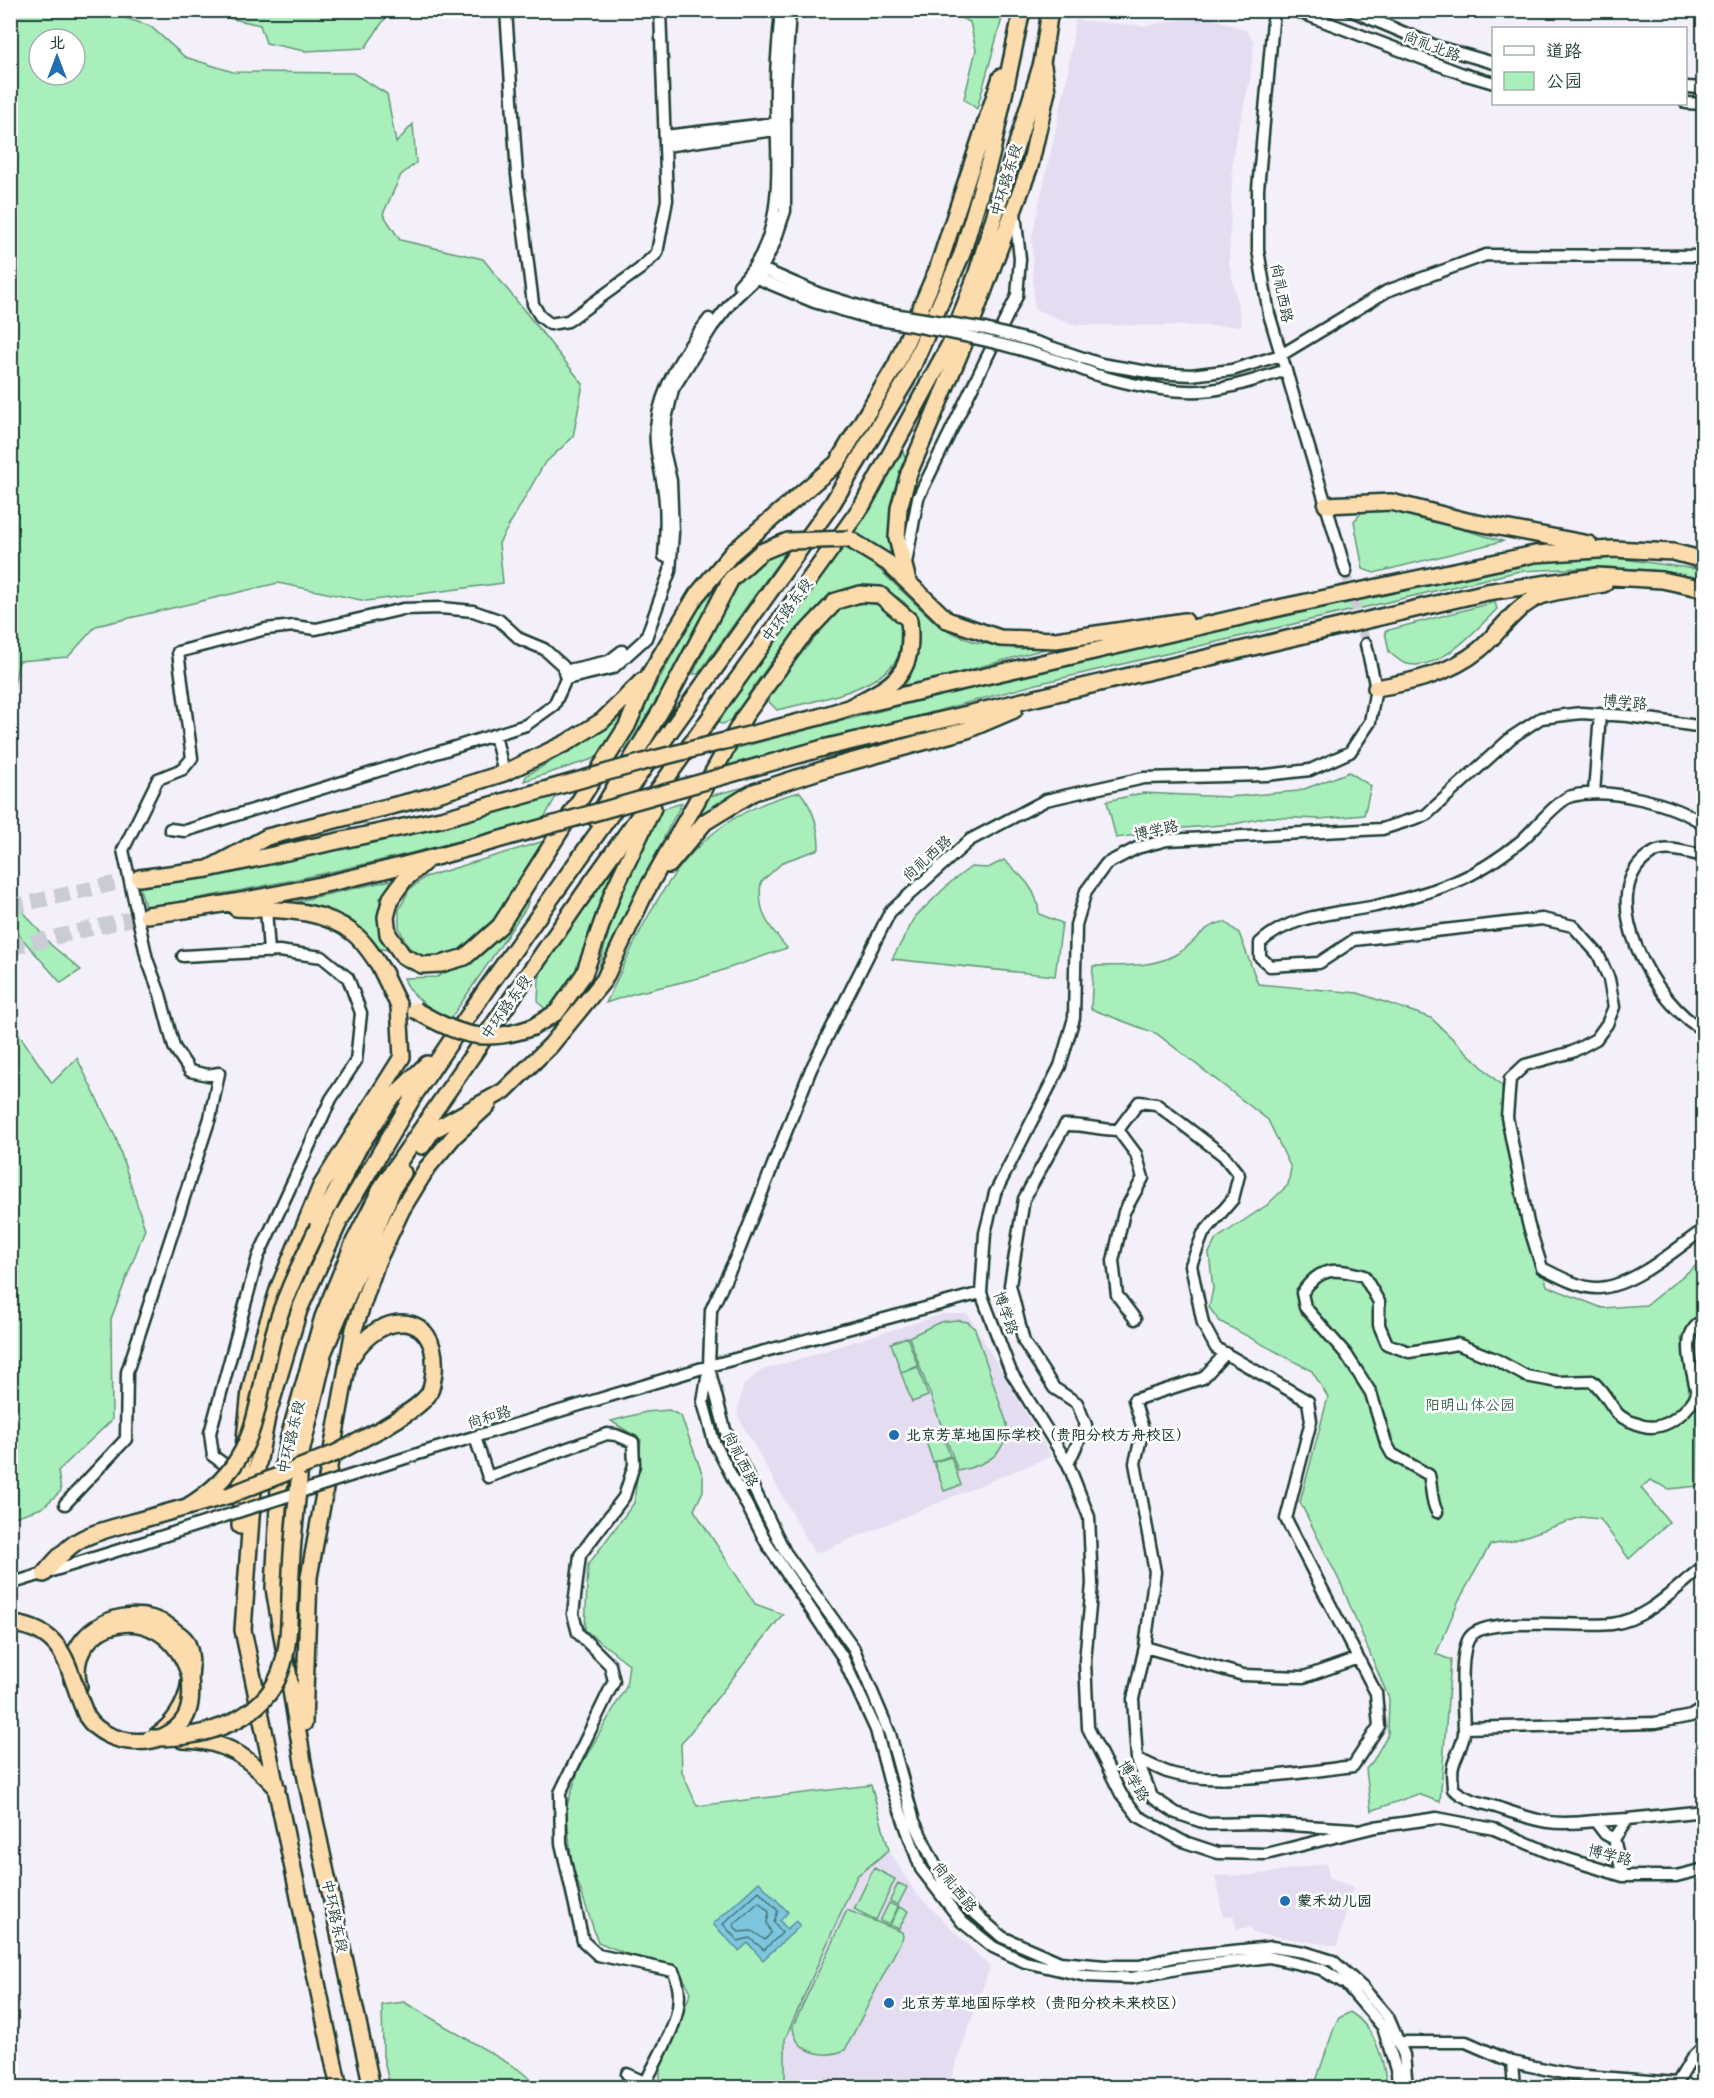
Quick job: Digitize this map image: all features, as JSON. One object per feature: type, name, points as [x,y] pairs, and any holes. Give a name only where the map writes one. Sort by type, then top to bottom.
[{"type":"highway","name":"中环路东段","points":[[339,2088],[243,1630],[253,1490],[267,1417],[299,1310],[340,1220],[415,1094],[832,504],[907,379],[962,254],[991,156],[1022,10]]},
{"type":"highway","name":"中环路东段","points":[[372,2088],[302,1756],[274,1588],[279,1487],[289,1437],[322,1317],[354,1242],[382,1185],[667,778],[862,506],[950,344],[976,276],[1042,63],[1050,10]]},
{"type":"highway","points":[[428,860],[404,880],[391,898],[386,917],[388,934],[403,956],[422,965],[441,964],[465,957],[500,926],[627,726],[649,675],[696,596],[733,552],[837,463],[896,365],[936,270],[989,107],[1018,32]]},
{"type":"highway","points":[[906,576],[897,538],[899,508],[909,473],[1015,212],[1030,166],[1047,91],[1042,63]]},
{"type":"highway","points":[[1326,505],[1391,502],[1467,521],[1613,549]]},
{"type":"highway","points":[[537,919],[666,702],[731,579],[760,552],[788,541],[849,539],[906,576],[947,620],[1000,638],[1056,640],[1283,607]]},
{"type":"highway","points":[[139,878],[208,868],[445,818],[654,759],[848,708],[1283,607],[1535,554],[1613,549],[1673,552],[1704,549]]},
{"type":"highway","points":[[1673,552],[1704,560]]},
{"type":"highway","points":[[147,915],[215,907],[428,860],[823,748],[1487,592],[1597,576],[1662,580],[1704,589]]},
{"type":"highway","points":[[1376,688],[1405,683],[1446,670],[1479,650],[1512,614],[1540,596],[1634,578]]},
{"type":"highway","points":[[1662,580],[1704,596]]},
{"type":"highway","points":[[302,1756],[309,1576],[347,1364],[354,1329],[377,1262],[402,1209],[427,1168],[455,1135],[551,1045],[604,980],[645,892],[744,717],[800,639],[836,601],[860,594],[880,595],[909,620],[911,656],[901,673],[883,690],[848,708]]},
{"type":"highway","points":[[208,868],[267,837],[428,797],[504,773],[566,743],[602,721],[649,675]]},
{"type":"highway","points":[[645,892],[705,822],[754,792],[828,768],[967,730],[1052,693]]},
{"type":"highway","points":[[215,907],[298,911],[332,921],[355,934],[415,1010],[451,1031],[474,1036],[496,1037],[533,1027],[557,1012],[584,974],[613,892],[667,778]]},
{"type":"highway","points":[[243,1630],[238,1565],[242,1473],[250,1391],[263,1336],[279,1287],[321,1186],[402,1057],[399,1006],[380,967]]},
{"type":"highway","points":[[185,1508],[214,1489],[238,1464],[251,1430],[274,1331],[295,1275],[358,1149],[390,1100],[447,1046]]},
{"type":"highway","points":[[289,1437],[394,1186],[432,1131],[504,1091]]},
{"type":"highway","points":[[44,1574],[66,1547],[86,1536],[230,1495],[336,1453],[412,1410],[430,1394],[434,1377],[433,1346],[426,1334],[412,1323],[388,1324],[376,1329],[360,1343],[347,1364]]},
{"type":"highway","points":[[12,1624],[31,1626],[51,1637],[63,1652],[80,1702],[93,1726],[107,1737],[150,1742],[168,1733],[184,1719],[191,1698],[190,1676],[176,1644],[154,1628],[132,1623],[108,1626],[91,1639],[75,1671],[94,1718],[107,1728],[125,1736],[150,1738],[178,1738],[213,1731],[242,1719],[270,1692],[283,1665],[288,1639],[300,1457],[329,1340]]},
{"type":"highway","points":[[150,1738],[167,1728],[182,1708],[188,1692],[192,1666],[186,1641],[168,1624],[150,1617],[118,1618],[96,1627],[78,1648],[73,1663],[71,1691],[78,1710],[87,1724],[106,1740],[126,1746],[205,1740],[246,1757],[277,1788]]},
{"type":"street","points":[[506,10],[517,175],[533,304],[540,316],[550,324],[568,321],[640,269],[657,253],[664,229],[667,200],[660,10]]},
{"type":"street","points":[[781,126],[776,82],[782,10]]},
{"type":"street","points":[[565,675],[609,661],[639,638],[663,575],[666,528],[663,487],[657,455],[656,426],[667,384],[696,336],[728,296],[756,271],[765,249],[776,206],[790,10]]},
{"type":"street","name":"尚礼西路","points":[[1274,10],[1258,189],[1258,250],[1269,314],[1346,572]]},
{"type":"street","name":"尚礼北路","points":[[1294,10],[1462,74],[1492,82]]},
{"type":"street","name":"尚礼北路","points":[[1350,10],[1438,47],[1492,62]]},
{"type":"street","points":[[1687,87],[1704,88]]},
{"type":"street","points":[[1687,104],[1704,104]]},
{"type":"street","points":[[665,141],[781,126]]},
{"type":"street","points":[[906,576],[918,498],[1017,297],[1020,259],[1015,212]]},
{"type":"street","points":[[872,314],[985,329],[1036,342],[1101,364],[1154,373],[1191,375],[1232,370],[1281,355],[1387,291],[1486,255],[1704,256]]},
{"type":"street","points":[[756,271],[814,302],[1047,356],[1094,374],[1130,384],[1187,392],[1243,384],[1286,370]]},
{"type":"street","points":[[65,1504],[126,1439],[127,1372],[210,1118],[219,1073],[208,1075],[190,1071],[174,1047],[160,994],[147,959],[123,850],[158,779],[183,769],[192,758],[178,652],[266,629],[294,626],[316,629],[403,609],[441,608],[474,611],[499,620],[520,639],[544,649],[563,666],[565,675],[554,705],[526,725],[185,831],[170,829]]},
{"type":"street","name":"尚礼西路","points":[[1366,644],[1376,688],[1370,722],[1350,752],[1310,770],[1266,775],[1144,778],[1046,800],[970,840],[890,912],[812,1069],[738,1252],[711,1310],[709,1366],[703,1402],[714,1442],[767,1544],[842,1656],[876,1730],[889,1780],[921,1869],[962,1922],[993,1947],[1025,1962],[1086,1976],[1132,1978],[1182,1968],[1269,1958],[1321,1969],[1346,1984],[1383,2026],[1397,2073],[1398,2088]]},
{"type":"street","name":"博学路","points":[[1704,727],[1600,714],[1581,713],[1541,718],[1512,737],[1426,815],[1382,829],[1167,840],[1137,848],[1106,864],[1086,891],[1076,925],[1074,1018],[1060,1066],[995,1193],[985,1233],[981,1293],[1011,1372],[1068,1464],[1089,1517],[1092,1584],[1085,1661],[1088,1728],[1121,1794],[1138,1816],[1182,1841],[1218,1853],[1266,1854],[1365,1830],[1437,1818],[1494,1829],[1555,1856],[1623,1876],[1676,1876],[1704,1869]]},
{"type":"street","points":[[1594,793],[1600,714]]},
{"type":"street","points":[[495,735],[504,773]]},
{"type":"street","points":[[1704,824],[1688,814],[1654,803],[1594,793],[1569,796],[1514,847],[1488,866],[1453,883],[1377,905],[1319,916],[1276,928],[1260,943],[1260,957],[1270,966],[1319,963],[1354,940],[1542,919],[1573,926],[1598,954],[1609,979],[1614,1007],[1607,1024],[1596,1039],[1572,1052],[1525,1065],[1510,1079],[1509,1088],[1507,1117],[1528,1223],[1542,1269],[1571,1281],[1599,1288],[1639,1276],[1704,1229]]},
{"type":"street","points":[[1704,856],[1674,850],[1654,853],[1639,868],[1625,893],[1634,947],[1662,993],[1692,1024],[1704,1030]]},
{"type":"street","points":[[266,909],[269,952]]},
{"type":"street","points":[[183,956],[269,952],[322,957],[348,978],[361,1013],[356,1061],[331,1099],[258,1257],[210,1433],[213,1456],[236,1473],[242,1473]]},
{"type":"street","points":[[1118,1130],[1139,1102],[1156,1104],[1223,1155],[1239,1175],[1233,1198],[1203,1234],[1191,1265],[1203,1324],[1216,1348],[1308,1401],[1311,1421],[1286,1519],[1376,1694],[1379,1726],[1353,1766],[1293,1773],[1209,1778],[1168,1772],[1137,1759]]},
{"type":"street","points":[[1068,1464],[1086,1425],[1077,1403],[1054,1388],[1024,1342],[1010,1285],[1024,1199],[1065,1125],[1080,1124],[1096,1131],[1118,1130]]},
{"type":"street","points":[[1118,1130],[1136,1154],[1143,1178],[1124,1212],[1113,1261],[1117,1295],[1135,1318]]},
{"type":"street","points":[[1437,1512],[1433,1505],[1434,1494],[1429,1475],[1392,1454],[1386,1443],[1371,1393],[1346,1354],[1305,1307],[1302,1293],[1309,1282],[1323,1271],[1341,1269],[1364,1276],[1379,1302],[1379,1325],[1387,1344],[1409,1352],[1457,1344],[1495,1359],[1526,1376],[1558,1382],[1592,1381],[1603,1390],[1619,1416],[1646,1428],[1670,1424],[1690,1406],[1697,1395],[1687,1344],[1691,1333],[1704,1321]]},
{"type":"street","name":"尚和路","points":[[10,1584],[424,1452],[709,1366],[981,1293]]},
{"type":"street","points":[[1226,1353],[1203,1378],[1134,1400],[1143,1429],[1135,1463],[1155,1572],[1144,1647],[1133,1699],[1137,1759],[1152,1797],[1176,1814],[1208,1824],[1260,1823],[1365,1830]]},
{"type":"street","name":"尚礼西路","points":[[709,1366],[724,1430],[785,1552],[852,1647],[890,1734],[914,1821],[946,1888],[1002,1937],[1060,1962],[1140,1966],[1174,1957],[1272,1947],[1304,1952],[1333,1961],[1363,1988],[1388,2017],[1404,2055],[1407,2088]]},
{"type":"street","points":[[475,1437],[488,1477],[607,1434],[616,1434],[633,1442],[634,1465],[624,1497],[580,1555],[573,1614],[578,1633],[610,1665],[614,1681],[560,1793],[560,1803],[561,1843],[583,1941],[598,1955],[673,1971],[680,1985],[680,2009],[646,2082]]},
{"type":"street","points":[[1704,1566],[1666,1598],[1638,1616],[1614,1624],[1504,1625],[1483,1628],[1470,1636],[1465,1650],[1464,1738],[1452,1767],[1453,1789],[1465,1799],[1532,1821],[1562,1825],[1704,1811]]},
{"type":"street","points":[[1144,1647],[1243,1676],[1304,1677],[1358,1658]]},
{"type":"street","points":[[1464,1728],[1655,1723],[1690,1716],[1704,1708]]},
{"type":"street","points":[[1614,1839],[1628,1818]]},
{"type":"street","points":[[1595,1821],[1605,1834],[1614,1839],[1623,1876]]},
{"type":"street","points":[[1398,2042],[1466,2042],[1512,2062],[1573,2075],[1675,2085],[1692,2058],[1704,2046]]},
{"type":"street","points":[[1512,2062],[1514,2088]]},
{"type":"street","points":[[627,2074],[658,2088]]},
{"type":"shaded area","points":[[1204,15],[1245,30],[1254,41],[1250,79],[1233,154],[1229,262],[1242,326],[1075,325],[1034,309],[1032,236],[1067,78],[1075,20],[1145,26]]},
{"type":"shaded area","name":"北京芳草地国际学校（贵阳分校方舟校区）","points":[[943,1314],[968,1314],[1051,1456],[815,1554],[737,1415],[743,1386],[760,1371]]},
{"type":"shaded area","points":[[1703,1328],[1703,1472],[1700,1364],[1693,1352],[1695,1337]]},
{"type":"shaded area","name":"北京芳草地国际学校（贵阳分校未来校区）","points":[[889,1850],[915,1892],[990,1967],[948,2087],[785,2087],[785,2039],[857,1876]]},
{"type":"shaded area","name":"蒙禾幼儿园","points":[[1327,1863],[1329,1878],[1353,1887],[1337,1946],[1253,1933],[1251,1927],[1237,1929],[1233,1915],[1223,1917],[1215,1876],[1256,1875]]},
{"type":"green space","points":[[11,10],[103,11],[150,26],[185,57],[233,72],[353,73],[387,94],[396,143],[413,124],[416,163],[401,175],[383,214],[400,240],[483,259],[583,384],[573,437],[544,464],[499,543],[503,583],[366,601],[278,583],[96,626],[68,657],[19,661],[11,699]]},
{"type":"green space","points":[[226,11],[390,11],[365,48],[305,51],[266,43],[260,25],[229,18]]},
{"type":"green space","points":[[944,11],[1004,11],[977,109],[964,99],[976,50],[970,22]]},
{"type":"green space","points":[[903,452],[906,460],[891,506],[890,558],[847,534]]},
{"type":"green space","points":[[1390,509],[1503,541],[1374,573],[1363,569],[1354,521],[1362,512]]},
{"type":"green space","points":[[839,545],[861,552],[940,627],[974,642],[1021,649],[1050,644],[1052,647],[903,688],[911,673],[919,642],[918,627],[913,614],[904,602],[891,594],[868,588],[848,589],[833,595],[801,626],[759,678],[732,720],[723,724],[717,723]]},
{"type":"green space","points":[[788,549],[698,674],[693,674],[737,580],[756,561]]},
{"type":"green space","points":[[1616,558],[1703,570],[1703,579],[1663,571],[1606,567],[1520,571],[1037,684],[723,768],[729,750],[1008,678],[1487,569],[1541,562]]},
{"type":"green space","points":[[714,590],[710,604],[635,747],[621,750],[701,602]]},
{"type":"green space","points":[[860,601],[886,608],[900,622],[902,648],[893,664],[878,677],[859,687],[777,710],[769,702],[771,689],[839,609]]},
{"type":"green space","points":[[1495,602],[1497,609],[1443,657],[1430,663],[1417,665],[1404,663],[1389,652],[1385,631]]},
{"type":"green space","points":[[631,703],[599,757],[524,781],[527,775],[581,742]]},
{"type":"green space","points":[[1349,772],[1371,786],[1364,815],[1320,819],[1268,817],[1234,824],[1184,828],[1116,838],[1107,801],[1143,793],[1229,797],[1299,791]]},
{"type":"green space","points":[[757,784],[710,809],[684,831],[702,798]]},
{"type":"green space","points":[[800,792],[814,819],[819,849],[783,862],[761,882],[760,893],[765,918],[787,948],[703,977],[632,994],[606,1003],[657,901],[677,871],[700,845],[727,823],[760,805]]},
{"type":"green space","points":[[557,795],[544,818],[445,845],[296,879],[145,907],[139,884],[364,844]]},
{"type":"green space","points":[[682,803],[595,982],[623,880],[656,811]]},
{"type":"green space","points":[[541,842],[543,846],[515,889],[478,938],[466,949],[455,955],[427,959],[408,947],[399,928],[399,910],[409,890],[425,877]]},
{"type":"green space","points":[[1004,860],[1023,878],[1032,891],[1039,914],[1062,923],[1055,976],[892,959],[916,916],[951,882],[971,867],[988,868]]},
{"type":"green space","points":[[617,861],[599,922],[584,961],[561,996],[546,1010],[538,1002],[539,979],[544,962]]},
{"type":"green space","points":[[396,879],[380,898],[379,928],[387,950],[377,948],[327,911],[298,901]]},
{"type":"green space","points":[[532,891],[526,908],[451,1018],[430,1008],[411,991],[404,978],[437,977],[468,960],[492,941]]},
{"type":"green space","points":[[10,896],[51,945],[81,970],[61,983],[11,926]]},
{"type":"green space","name":"阳明山体公园","points":[[1225,922],[1239,933],[1258,984],[1358,993],[1431,1018],[1502,1086],[1506,1132],[1547,1286],[1602,1308],[1646,1305],[1703,1260],[1703,1313],[1698,1314],[1681,1338],[1688,1382],[1698,1412],[1697,1486],[1669,1489],[1650,1480],[1641,1488],[1669,1522],[1629,1559],[1600,1519],[1581,1517],[1512,1541],[1490,1545],[1458,1602],[1436,1654],[1451,1660],[1440,1802],[1418,1794],[1371,1811],[1366,1769],[1388,1734],[1389,1699],[1341,1584],[1300,1502],[1328,1397],[1312,1371],[1219,1321],[1209,1307],[1213,1289],[1209,1253],[1216,1239],[1267,1205],[1288,1185],[1291,1168],[1268,1120],[1157,1034],[1091,1009],[1093,966],[1138,965],[1160,961],[1186,948],[1211,926]]},
{"type":"green space","points":[[10,1021],[52,1083],[77,1058],[116,1138],[145,1229],[111,1319],[112,1420],[58,1471],[61,1491],[42,1508],[11,1518]]},
{"type":"green space","points":[[956,1320],[968,1322],[975,1329],[1007,1424],[1003,1444],[993,1457],[986,1462],[958,1471],[909,1337],[940,1322]]},
{"type":"green space","points":[[907,1337],[918,1366],[901,1372],[891,1343]]},
{"type":"green space","points":[[918,1367],[928,1396],[912,1402],[901,1373]]},
{"type":"green space","points":[[669,1410],[681,1416],[703,1476],[703,1491],[694,1510],[755,1604],[783,1614],[681,1744],[682,1772],[697,1806],[871,1785],[889,1850],[857,1876],[785,2039],[785,2087],[669,2088],[660,2084],[660,2070],[691,1992],[677,1967],[627,1954],[598,1942],[572,1865],[566,1808],[579,1769],[626,1687],[629,1664],[585,1630],[588,1565],[634,1503],[641,1440],[611,1421],[646,1412]]},
{"type":"green space","points":[[940,1427],[950,1456],[933,1462],[923,1433]]},
{"type":"green space","points":[[951,1457],[961,1485],[944,1491],[934,1462]]},
{"type":"green space","points":[[874,1868],[895,1879],[876,1920],[854,1909]]},
{"type":"green space","points":[[898,1883],[907,1887],[898,1905],[890,1901]]},
{"type":"green space","points":[[889,1903],[898,1907],[889,1925],[880,1921]]},
{"type":"green space","points":[[899,1907],[908,1911],[899,1929],[890,1925]]},
{"type":"green space","points":[[847,1910],[902,1932],[903,1937],[845,2050],[828,2054],[812,2052],[799,2042],[793,2026]]},
{"type":"green space","points":[[404,2002],[518,2069],[540,2087],[390,2087],[383,2056],[382,2005]]},
{"type":"green space","points":[[1350,2012],[1366,2026],[1377,2045],[1387,2087],[1314,2087],[1334,2028],[1339,2018]]},
{"type":"water","points":[[759,1882],[788,1912],[780,1921],[787,1929],[796,1921],[800,1926],[763,1960],[748,1943],[739,1951],[713,1924]]},
{"type":"tunnel","points":[[1346,572],[1366,644]]},
{"type":"tunnel","points":[[10,907],[139,878]]},
{"type":"tunnel","points":[[10,948],[147,915]]},
{"type":"place","name":"北京芳草地国际学校（贵阳分校方舟校区）","points":[[894,1435]]},
{"type":"place","name":"蒙禾幼儿园","points":[[1285,1901]]},
{"type":"place","name":"北京芳草地国际学校（贵阳分校未来校区）","points":[[889,2003]]}]
